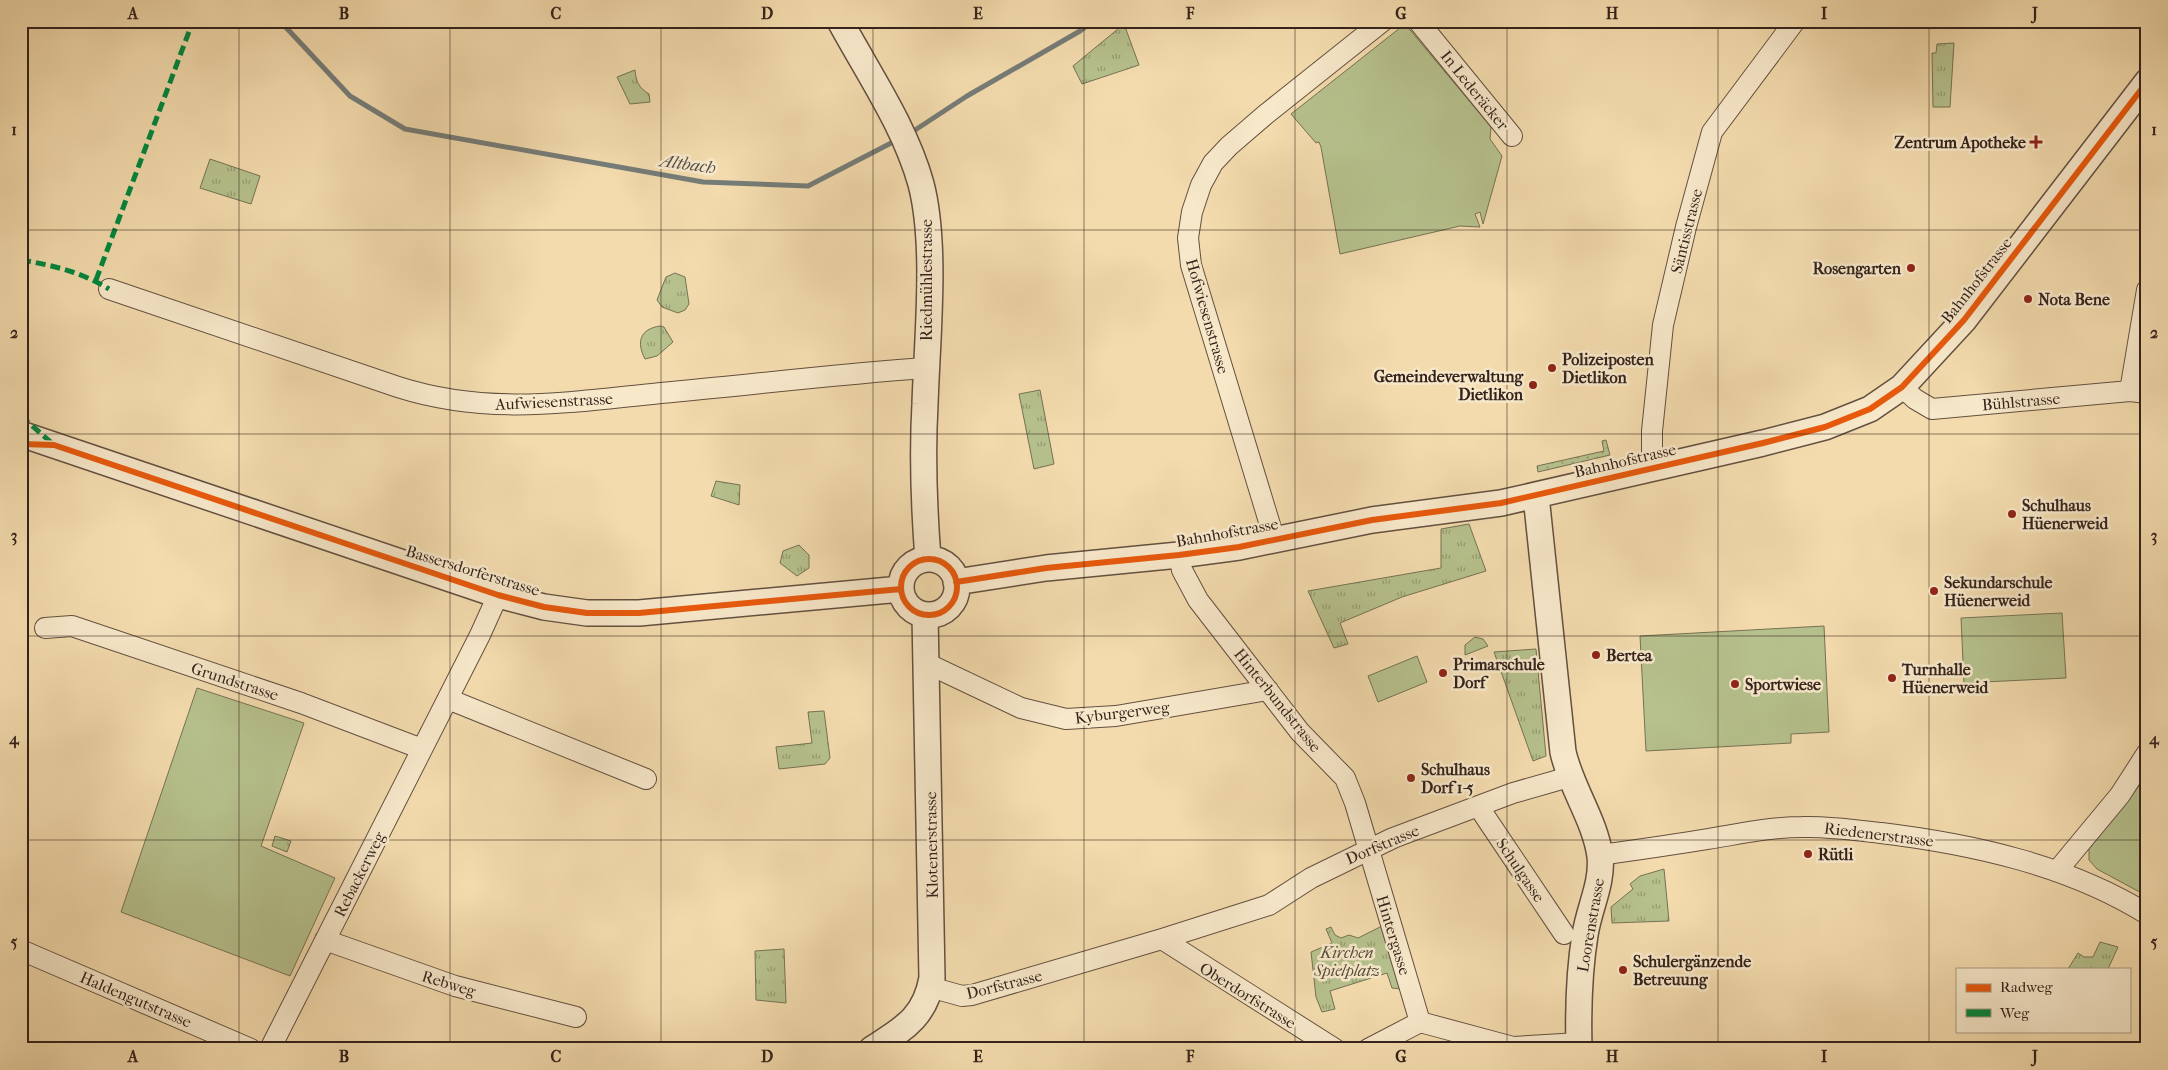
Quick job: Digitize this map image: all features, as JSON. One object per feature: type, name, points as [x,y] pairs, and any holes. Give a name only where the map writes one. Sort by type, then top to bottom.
[{"type":"street","name":"Riedmühlestrasse","points":[[840,21],[900,131],[923,193],[928,233],[923,476],[928,559]]},
{"type":"street","name":"Hofwiesenstrasse","points":[[1274,538],[1192,270],[1188,238],[1192,212],[1207,173],[1229,146],[1383,21]]},
{"type":"street","name":"In Lederäcker","points":[[1418,21],[1512,136]]},
{"type":"street","name":"Säntisstrasse","points":[[1655,467],[1652,452],[1652,431],[1663,325],[1686,227],[1712,132],[1795,21]]},
{"type":"street","name":"Bahnhofstrasse","points":[[956,582],[1046,568],[1239,547],[1274,538],[1372,520],[1482,506],[1536,496],[1825,427],[1870,408],[1902,387],[1964,320],[2147,82]]},
{"type":"street","name":"Aufwiesenstrasse","points":[[108,289],[398,387],[428,396],[476,404],[553,404],[926,368]]},
{"type":"street","points":[[2138,392],[2147,290]]},
{"type":"street","name":"Bühlstrasse","points":[[1902,387],[1915,400],[1932,409],[2138,392]]},
{"type":"street","name":"Bassersdorferstrasse","points":[[21,434],[498,594],[544,607],[587,613],[639,613],[901,589]]},
{"type":"street","points":[[1536,496],[1561,739],[1569,776]]},
{"type":"street","name":"Hinterbundstrasse","points":[[1179,555],[1182,570],[1198,600],[1300,732],[1345,778],[1368,848]]},
{"type":"street","points":[[928,559],[943,563],[954,574],[956,582],[954,600],[949,607],[933,615],[924,615],[908,606],[901,589],[905,572],[911,565],[928,559]]},
{"type":"street","name":"Rebackerweg","points":[[270,1049],[448,699],[498,594]]},
{"type":"street","name":"Klotenerstrasse","points":[[872,1049],[912,1022],[923,1006],[930,987],[932,898],[924,615]]},
{"type":"street","name":"Grundstrasse","points":[[45,628],[72,626],[301,703],[422,749]]},
{"type":"street","name":"Kyburgerweg","points":[[926,663],[1021,708],[1066,719],[1109,717],[1268,690]]},
{"type":"street","points":[[448,699],[646,778]]},
{"type":"street","points":[[2057,871],[2120,795],[2147,753]]},
{"type":"street","name":"Dorfstrasse","points":[[930,987],[962,996],[972,995],[1162,940],[1269,904],[1310,878],[1368,848],[1478,806],[1569,776]]},
{"type":"street","name":"Loorenstrasse","points":[[1569,776],[1594,834],[1600,855],[1599,878],[1587,923],[1583,949],[1579,1046]]},
{"type":"street","name":"Schulgasse","points":[[1478,806],[1564,934]]},
{"type":"street","name":"Riedenerstrasse","points":[[1600,855],[1772,829],[1826,827],[1932,840],[2057,871],[2126,902],[2147,914]]},
{"type":"street","name":"Hintergasse","points":[[1368,848],[1420,1022]]},
{"type":"street","name":"Rebweg","points":[[325,940],[455,986],[576,1017]]},
{"type":"street","name":"Oberdorfstrasse","points":[[1162,940],[1335,1049]]},
{"type":"street","name":"Haldengutstrasse","points":[[21,950],[251,1049]]},
{"type":"street","points":[[1368,1049],[1420,1022],[1513,1046],[1579,1046]]},
{"type":"green space","points":[[1124,24],[1139,65],[1082,84],[1073,66]]},
{"type":"green space","points":[[1405,24],[1491,127],[1490,139],[1502,156],[1483,224],[1480,212],[1475,214],[1480,227],[1460,226],[1340,254],[1321,147],[1319,142],[1316,143],[1291,114]]},
{"type":"green space","points":[[1954,43],[1950,107],[1933,107],[1932,53],[1936,53],[1937,44]]},
{"type":"green space","points":[[635,70],[637,81],[640,87],[649,94],[650,102],[630,104],[617,77]]},
{"type":"green space","points":[[210,159],[260,176],[251,204],[200,188]]},
{"type":"green space","points":[[675,273],[685,277],[689,304],[685,310],[678,313],[662,307],[657,300],[666,277]]},
{"type":"green space","points":[[660,326],[664,327],[673,342],[657,356],[645,359],[641,347],[642,337],[648,330]]},
{"type":"green space","points":[[1040,390],[1054,464],[1034,469],[1019,394]]},
{"type":"green space","points":[[1606,440],[1610,455],[1538,472],[1537,466],[1604,451],[1602,441]]},
{"type":"green space","points":[[716,481],[740,485],[739,505],[711,496]]},
{"type":"green space","points":[[1469,524],[1486,571],[1402,597],[1340,623],[1348,644],[1334,648],[1308,591],[1441,568],[1441,529]]},
{"type":"green space","points":[[799,545],[809,555],[809,568],[797,576],[780,563],[783,551]]},
{"type":"green space","points":[[2062,613],[2066,678],[1964,683],[1961,618]]},
{"type":"green space","name":"Sportwiese","points":[[1824,626],[1829,732],[1791,734],[1791,743],[1646,751],[1640,636]]},
{"type":"green space","points":[[1475,637],[1483,639],[1488,646],[1465,655],[1465,645]]},
{"type":"green space","points":[[1536,649],[1546,756],[1533,761],[1494,652]]},
{"type":"green space","points":[[1417,656],[1427,682],[1378,702],[1368,676]]},
{"type":"green space","points":[[197,688],[304,723],[261,846],[335,878],[290,976],[121,912]]},
{"type":"green space","points":[[824,711],[830,758],[825,764],[779,769],[776,747],[812,743],[808,712]]},
{"type":"green space","points":[[2147,774],[2147,896],[2097,869],[2089,860],[2089,849]]},
{"type":"green space","points":[[275,836],[291,841],[287,852],[272,846]]},
{"type":"green space","points":[[1664,869],[1669,921],[1612,923],[1611,907],[1633,889],[1630,884],[1640,876]]},
{"type":"green space","name":"Kirchen Spielplatz","points":[[1382,926],[1401,989],[1392,988],[1387,973],[1330,991],[1335,1009],[1322,1012],[1316,997],[1311,952],[1332,943],[1326,929],[1331,927],[1335,935],[1341,938],[1349,935],[1358,938]]},
{"type":"green space","points":[[2100,942],[2118,947],[2108,968],[2069,968],[2078,953],[2084,957],[2093,957]]},
{"type":"green space","points":[[784,949],[786,1003],[756,1000],[755,951]]},
{"type":"waterway","name":"Altbach","points":[[280,21],[350,96],[405,129],[703,182],[808,186],[897,140]]},
{"type":"waterway","name":"Altbach","points":[[909,134],[967,96],[1080,31],[1093,21]]},
{"type":"marked path","points":[[96,280],[193,21]]},
{"type":"marked path","points":[[21,260],[66,270],[88,278],[109,289]]},
{"type":"marked path","points":[[21,416],[54,445]]},
{"type":"cycle path","points":[[956,582],[1046,568],[1239,547],[1372,520],[1501,503],[1763,443],[1825,427],[1870,409],[1902,387],[1964,320],[2147,82]]},
{"type":"cycle path","points":[[21,444],[54,445],[498,595],[544,607],[587,613],[639,613],[901,589]]},
{"type":"cycle path","points":[[929,559],[940,561],[949,567],[955,576],[957,587],[955,598],[949,607],[940,613],[929,615],[918,613],[909,607],[903,598],[901,587],[903,576],[909,567],[918,561],[929,559]]},
{"type":"place","name":"Zentrum Apotheke","points":[[2036,142]]},
{"type":"place","name":"Rosengarten","points":[[1911,268]]},
{"type":"place","name":"Nota Bene","points":[[2028,299]]},
{"type":"place","name":"Polizeiposten Dietlikon","points":[[1552,368]]},
{"type":"place","name":"Gemeindeverwaltung Dietlikon","points":[[1533,385]]},
{"type":"place","name":"Schulhaus Hüenerweid","points":[[2012,514]]},
{"type":"place","name":"Sekundarschule Hüenerweid","points":[[1934,591]]},
{"type":"place","name":"Bertea","points":[[1596,655]]},
{"type":"place","name":"Primarschule Dorf","points":[[1443,673]]},
{"type":"place","name":"Turnhalle Hüenerweid","points":[[1892,678]]},
{"type":"place","name":"Sportwiese","points":[[1735,684]]},
{"type":"place","name":"Schulhaus Dorf 1-5","points":[[1411,778]]},
{"type":"place","name":"Rütli","points":[[1808,854]]},
{"type":"place","name":"Schulergänzende Betreuung","points":[[1623,970]]}]
